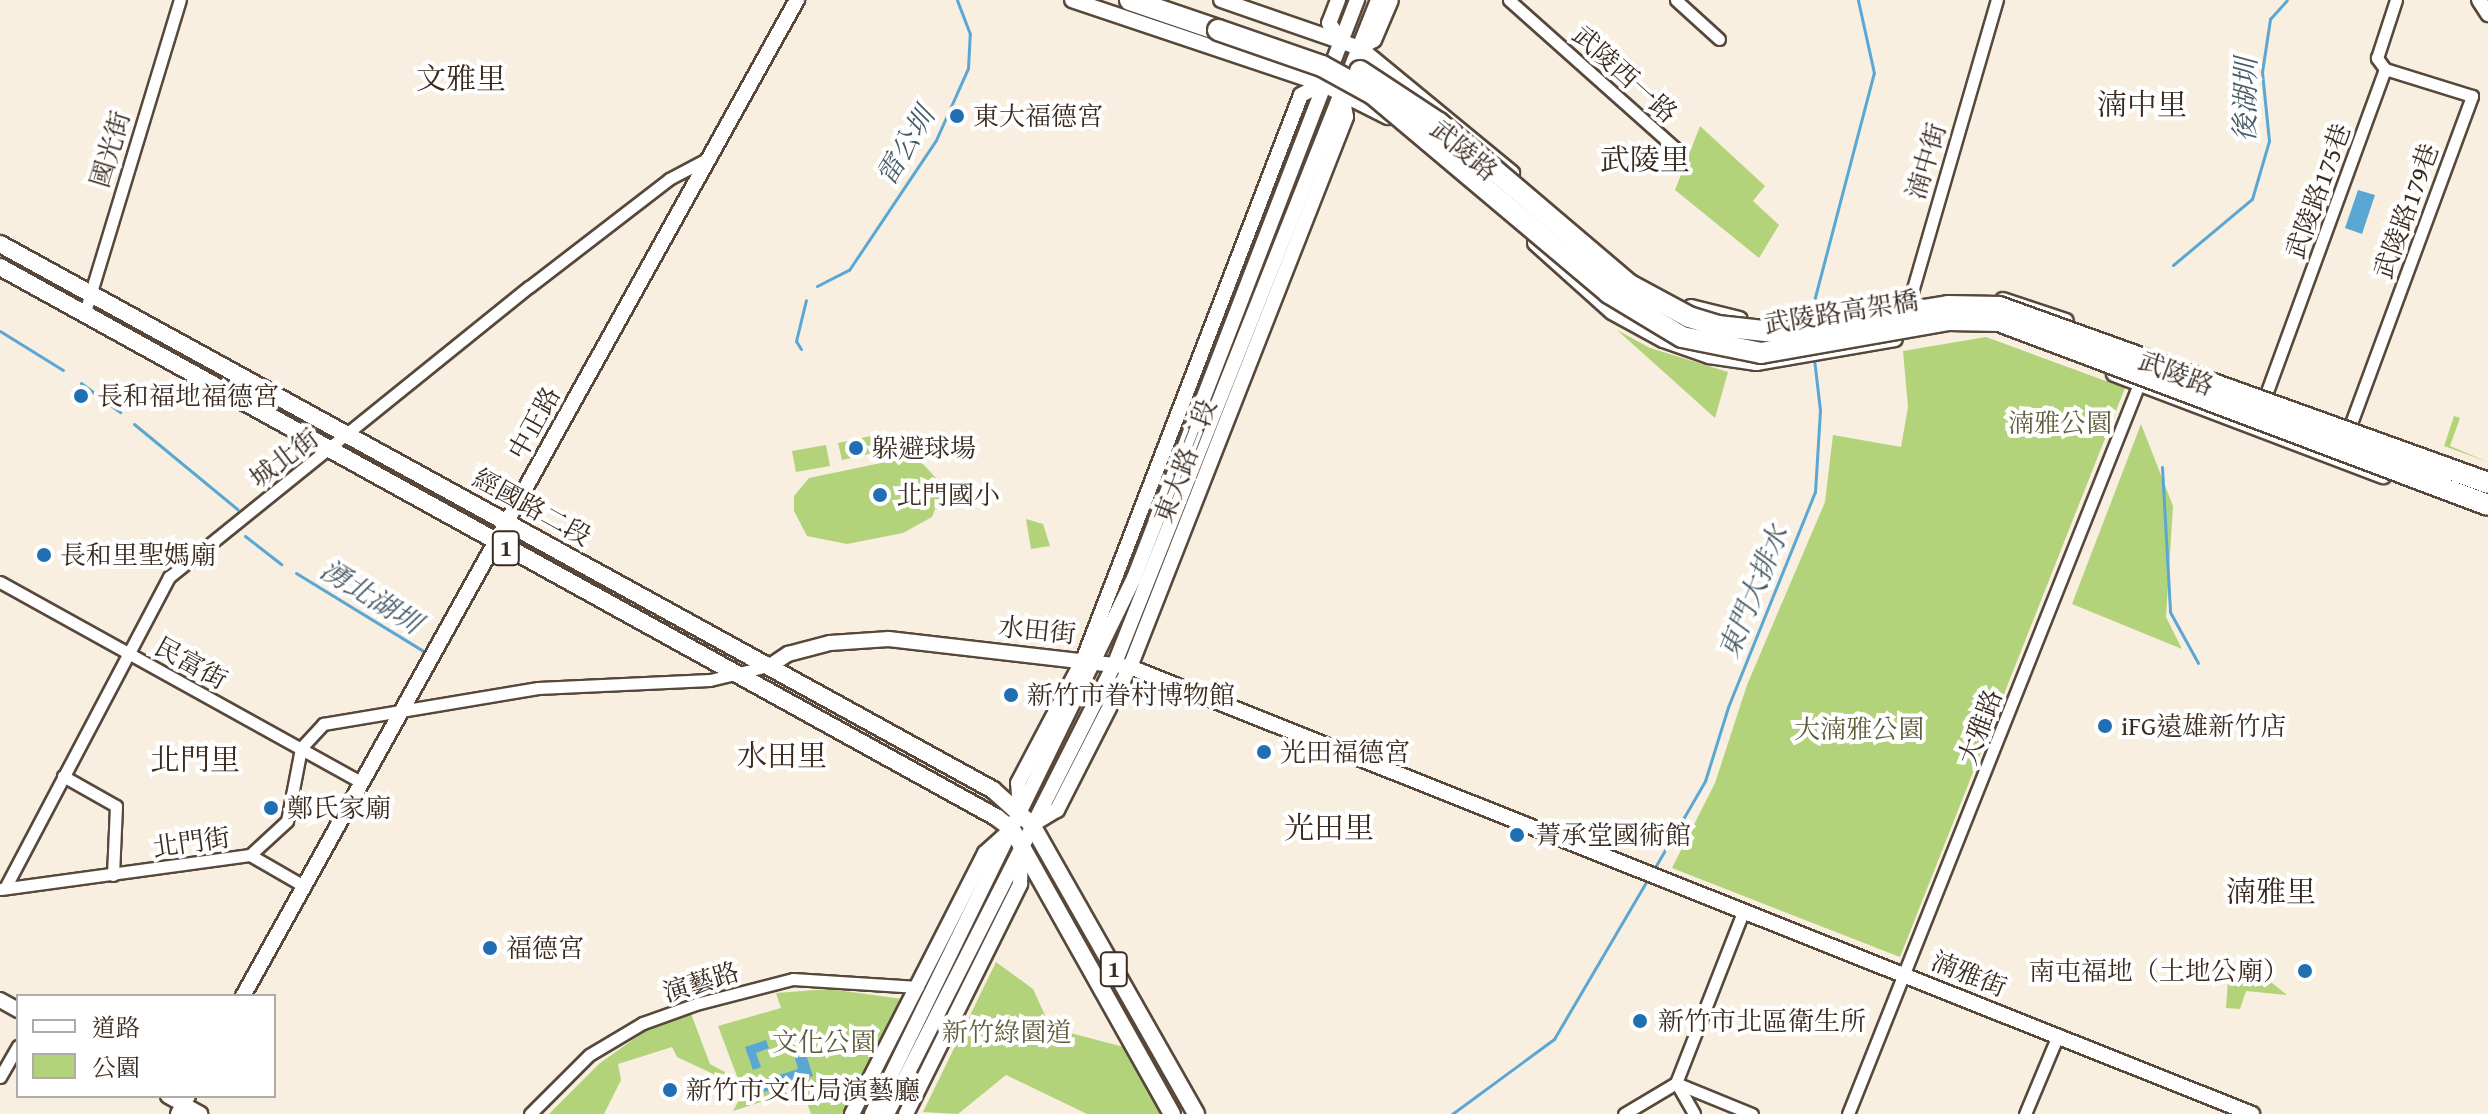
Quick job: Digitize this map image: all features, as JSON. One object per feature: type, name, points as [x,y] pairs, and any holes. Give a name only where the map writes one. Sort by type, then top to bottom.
[{"type":"highway","name":"武陵路高架橋","points":[[1130,0],[1220,17]]},
{"type":"highway","name":"武陵路高架橋","points":[[1160,0],[1220,17],[1373,94],[1609,293],[1682,337],[1761,353],[1975,304],[2023,312],[2164,369],[2488,483]]},
{"type":"highway","points":[[1498,160],[1527,209],[1648,309],[1697,331],[1772,343],[1928,317]]},
{"type":"highway","points":[[1482,196],[1527,209]]},
{"type":"highway","name":"武陵路高架橋","points":[[1928,317],[1977,319],[2022,327],[2488,505]]},
{"type":"highway","points":[[2179,365],[2224,399]]},
{"type":"highway","points":[[2168,396],[2224,399],[2488,494]]},
{"type":"main road","name":"經國路二段","points":[[0,244],[993,790],[1026,818]]},
{"type":"main road","name":"經國路二段","points":[[0,267],[736,672],[1012,829]]},
{"type":"main road","name":"1","points":[[1026,818],[1196,1114]]},
{"type":"main road","name":"1","points":[[1012,829],[1172,1114]]},
{"type":"street","name":"國光街","points":[[85,312],[180,0]]},
{"type":"street","name":"中正路","points":[[244,994],[493,541],[507,521],[705,160],[797,0]]},
{"type":"street","name":"武陵路","points":[[1072,0],[1322,84],[1381,111],[1612,312],[1688,350],[1761,360],[1800,358],[1840,351],[1906,329],[2005,331],[2168,396],[2488,515]]},
{"type":"street","points":[[1338,0],[1329,23],[1341,41]]},
{"type":"street","name":"東大路二段","points":[[906,1114],[1020,884],[1021,846],[1026,818],[1091,659],[1301,95],[1322,84],[1357,0]]},
{"type":"street","name":"東大路二段","points":[[852,1114],[985,853],[1026,818],[1115,663],[1378,0]]},
{"type":"street","name":"東大路二段","points":[[1360,48],[1374,40],[1391,0]]},
{"type":"street","name":"武陵西一路","points":[[1509,0],[1676,149]]},
{"type":"street","points":[[1676,0],[1719,39]]},
{"type":"street","name":"湳中街","points":[[1906,329],[1906,305],[1997,0]]},
{"type":"street","name":"武陵路175巷","points":[[2265,397],[2385,69],[2377,58],[2396,0]]},
{"type":"street","points":[[2479,0],[2488,14]]},
{"type":"street","name":"武陵路","points":[[1220,17],[1341,41],[1360,48],[1642,283],[1700,310],[1768,322],[1796,323],[1972,298],[2025,305],[2153,356],[2488,475]]},
{"type":"street","name":"武陵路179巷","points":[[2350,426],[2472,96],[2385,69]]},
{"type":"street","name":"東大路二段","points":[[1026,818],[1057,810],[1130,667],[1346,117],[1342,95]]},
{"type":"street","name":"城北街","points":[[2,888],[169,577],[351,435],[555,267],[669,179],[705,160]]},
{"type":"street","points":[[1761,360],[1768,322]]},
{"type":"street","points":[[1761,360],[1798,342],[1906,329]]},
{"type":"street","name":"大雅路","points":[[1848,1114],[1906,975],[2138,384],[2153,356]]},
{"type":"street","name":"民富街","points":[[0,582],[361,782]]},
{"type":"street","name":"水田街","points":[[399,713],[538,688],[710,680],[770,666],[788,654],[830,643],[889,639],[1091,659],[1130,667],[1667,880]]},
{"type":"street","points":[[301,748],[323,724],[399,713]]},
{"type":"street","name":"北門街","points":[[2,888],[250,855],[287,821],[301,748]]},
{"type":"street","points":[[63,776],[116,806],[113,875]]},
{"type":"street","name":"東大路二段","points":[[872,1114],[1012,829]]},
{"type":"street","name":"東大路二段","points":[[887,1114],[1021,846]]},
{"type":"street","points":[[250,855],[304,886]]},
{"type":"street","name":"湳雅街","points":[[1667,880],[2252,1114]]},
{"type":"street","points":[[1624,1114],[1676,1083],[1743,912]]},
{"type":"street","name":"演藝路","points":[[530,1114],[589,1055],[643,1023],[696,1004],[793,979],[918,987]]},
{"type":"street","points":[[2025,1114],[2058,1035]]},
{"type":"street","points":[[0,1077],[16,1049]]},
{"type":"street","points":[[1676,1083],[1694,1114]]},
{"type":"street","points":[[1676,1083],[1752,1114]]},
{"type":"street","points":[[183,1105],[200,1114]]},
{"type":"green space","points":[[1700,126],[1765,186],[1753,201],[1779,225],[1759,258],[1675,190]]},
{"type":"green space","points":[[1617,330],[1650,348],[1728,372],[1715,418]]},
{"type":"green space","name":"大湳雅公園","points":[[1986,337],[2125,388],[1900,957],[1672,868],[1715,783],[1747,685],[1825,502],[1833,435],[1901,447],[1908,407],[1903,351]]},
{"type":"green space","points":[[2454,416],[2460,418],[2450,446],[2488,462],[2444,446]]},
{"type":"green space","name":"湳雅公園","points":[[2141,424],[2173,506],[2166,617],[2182,649],[2072,604]]},
{"type":"green space","name":"躲避球場","points":[[871,436],[874,453],[842,460],[838,443]]},
{"type":"green space","points":[[826,445],[830,466],[796,472],[792,451]]},
{"type":"green space","points":[[905,458],[923,464],[936,478],[940,496],[932,517],[903,533],[847,544],[807,536],[794,511],[794,496],[809,478]]},
{"type":"green space","points":[[1026,519],[1043,524],[1050,546],[1031,549]]},
{"type":"green space","name":"新竹綠園道","points":[[996,962],[1033,989],[1051,1028],[1124,1047],[1163,1114],[1087,1114],[1006,1075],[958,1114],[923,1112]]},
{"type":"green space","points":[[2261,974],[2287,995],[2246,991],[2240,1009],[2226,1008],[2228,980]]},
{"type":"green space","name":"文化公園","points":[[829,989],[903,999],[845,1114],[811,1114],[802,1089],[733,1111],[745,1089],[677,1057],[672,1047],[618,1064],[621,1080],[604,1114],[549,1114],[600,1063],[644,1032],[690,1011],[710,1064],[738,1079],[718,1026],[781,1008],[776,993]]},
{"type":"water","points":[[2358,190],[2375,195],[2362,234],[2345,228]]},
{"type":"water","points":[[766,1040],[769,1048],[756,1053],[761,1067],[753,1070],[745,1047]]},
{"type":"water","points":[[804,1048],[813,1076],[761,1093],[757,1082],[798,1069],[793,1051]]},
{"type":"waterway","name":"雷公圳","points":[[817,286],[849,270],[936,140],[968,68],[970,34],[957,0]]},
{"type":"waterway","name":"東門大排水","points":[[1809,320],[1874,73],[1858,0]]},
{"type":"waterway","name":"後湖圳","points":[[2173,265],[2252,199],[2269,141],[2262,72],[2270,19],[2287,0]]},
{"type":"waterway","name":"雷公圳","points":[[801,349],[796,341],[806,300]]},
{"type":"waterway","name":"湧北湖圳","points":[[0,331],[63,370]]},
{"type":"waterway","name":"東門大排水","points":[[1654,869],[1705,781],[1728,707],[1815,492],[1820,410],[1814,359]]},
{"type":"waterway","points":[[81,383],[120,412]]},
{"type":"waterway","name":"湧北湖圳","points":[[134,424],[237,509]]},
{"type":"waterway","name":"後湖圳","points":[[2162,467],[2170,612],[2198,663]]},
{"type":"waterway","name":"湧北湖圳","points":[[245,536],[281,564]]},
{"type":"waterway","name":"湧北湖圳","points":[[296,573],[425,652]]},
{"type":"waterway","name":"東門大排水","points":[[1452,1114],[1554,1039],[1648,879]]},
{"type":"place","name":"東大福德宮","points":[[957,116]]},
{"type":"place","name":"長和福地福德宮","points":[[81,396]]},
{"type":"place","name":"躲避球場","points":[[856,448]]},
{"type":"place","name":"北門國小","points":[[880,495]]},
{"type":"place","name":"長和里聖媽廟","points":[[44,555]]},
{"type":"place","name":"新竹市眷村博物館","points":[[1011,695]]},
{"type":"place","name":"iFG遠雄新竹店","points":[[2105,726]]},
{"type":"place","name":"光田福德宮","points":[[1264,752]]},
{"type":"place","name":"鄭氏家廟","points":[[271,808]]},
{"type":"place","name":"菁承堂國術館","points":[[1517,835]]},
{"type":"place","name":"福德宮","points":[[490,948]]},
{"type":"place","name":"南屯福地（土地公廟）","points":[[2305,971]]},
{"type":"place","name":"新竹市北區衛生所","points":[[1640,1021]]},
{"type":"place","name":"新竹市文化局演藝廳","points":[[670,1090]]},
{"type":"district","name":"文雅里","points":[[461,78]]},
{"type":"district","name":"湳中里","points":[[2142,104]]},
{"type":"district","name":"武陵里","points":[[1645,159]]},
{"type":"district","name":"水田里","points":[[782,755]]},
{"type":"district","name":"北門里","points":[[195,759]]},
{"type":"district","name":"光田里","points":[[1329,827]]},
{"type":"district","name":"湳雅里","points":[[2271,891]]}]
